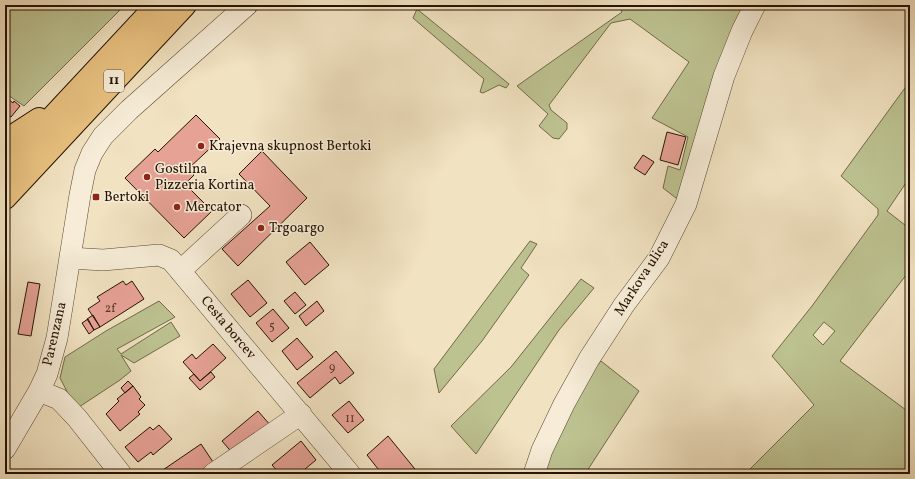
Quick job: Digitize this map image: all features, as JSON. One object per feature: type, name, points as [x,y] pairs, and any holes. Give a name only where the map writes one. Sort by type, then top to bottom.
[{"type":"highway","name":"11","points":[[5,168],[157,5]]},
{"type":"highway","name":"11","points":[[5,198],[185,5]]},
{"type":"highway","points":[[5,141],[67,101]]},
{"type":"street","name":"Parenzana","points":[[5,448],[47,374],[57,338],[85,170],[92,153],[103,136],[129,110],[247,5]]},
{"type":"street","name":"Markova ulica","points":[[534,474],[542,450],[564,404],[585,366],[624,305],[659,258],[686,204],[724,76],[742,31],[755,5]]},
{"type":"street","points":[[70,258],[103,260],[159,255],[175,265],[231,215]]},
{"type":"street","name":"Cesta borcev","points":[[175,265],[350,474]]},
{"type":"street","points":[[38,391],[59,399],[77,418],[121,474]]},
{"type":"street","points":[[213,474],[301,414]]},
{"type":"green space","points":[[5,5],[125,5],[24,106],[5,93]]},
{"type":"green space","points":[[619,5],[750,5],[681,197],[676,198],[663,188],[668,166],[680,170],[688,137],[652,118],[689,62],[630,19],[611,23],[549,105],[551,110],[567,123],[567,129],[559,139],[553,138],[539,126],[548,114],[517,86],[622,12]]},
{"type":"green space","points":[[417,9],[509,84],[506,88],[499,85],[483,93],[480,92],[484,79],[413,18]]},
{"type":"green space","points":[[910,81],[910,177],[887,211],[910,229],[910,270],[840,361],[910,413],[910,474],[745,474],[814,405],[772,356],[812,306],[878,215],[878,209],[841,176]],"holes":[[[824,322],[835,331],[823,345],[813,335]]]},
{"type":"green space","points":[[530,241],[537,244],[521,268],[529,275],[482,341],[439,393],[434,369]]},
{"type":"green space","points":[[581,279],[594,288],[559,330],[476,454],[451,426],[511,367]]},
{"type":"green space","points":[[159,301],[175,317],[117,349],[121,354],[171,322],[180,336],[134,363],[121,355],[131,371],[76,409],[60,378],[65,357],[106,331]]},
{"type":"green space","points":[[601,361],[639,391],[585,474],[542,474],[588,376]]},
{"type":"building","points":[[7,98],[20,106],[11,117],[5,113],[5,99]]},
{"type":"building","points":[[196,115],[220,139],[188,169],[194,175],[185,184],[212,211],[184,238],[125,178],[155,149],[158,152]]},
{"type":"building","points":[[667,132],[686,137],[678,165],[660,160]]},
{"type":"building","name":"Trgoargo","points":[[262,151],[307,198],[238,266],[222,249],[270,206],[239,174]]},
{"type":"building","points":[[643,155],[654,162],[645,175],[634,168]]},
{"type":"building","points":[[310,242],[329,265],[305,285],[286,262]]},
{"type":"building","points":[[248,280],[267,303],[250,317],[231,294]]},
{"type":"building","points":[[123,281],[126,285],[132,281],[144,299],[100,327],[88,309],[100,301],[97,297]]},
{"type":"building","points":[[28,282],[40,284],[31,336],[18,334]]},
{"type":"building","points":[[295,292],[306,305],[295,314],[284,301]]},
{"type":"building","points":[[317,301],[324,311],[306,326],[299,316]]},
{"type":"building","points":[[273,309],[289,328],[272,342],[256,323]]},
{"type":"building","points":[[93,315],[100,327],[94,330],[87,319]]},
{"type":"building","points":[[88,319],[94,330],[89,334],[82,323]]},
{"type":"building","points":[[297,338],[313,357],[297,370],[282,351]]},
{"type":"building","points":[[213,344],[226,358],[200,381],[183,362],[192,354],[196,359]]},
{"type":"building","points":[[336,351],[354,373],[340,384],[335,377],[310,398],[297,383]]},
{"type":"building","points":[[211,372],[215,377],[200,390],[189,378],[194,374],[200,381]]},
{"type":"building","points":[[128,381],[133,386],[125,393],[121,388]]},
{"type":"building","points":[[133,386],[141,397],[139,399],[145,405],[138,412],[140,414],[120,431],[106,414],[119,401],[117,399]]},
{"type":"building","points":[[349,401],[364,420],[348,433],[332,415]]},
{"type":"building","points":[[258,411],[271,426],[235,456],[222,441]]},
{"type":"building","points":[[159,425],[172,439],[153,455],[151,452],[138,462],[125,447],[150,427],[153,430]]},
{"type":"building","points":[[388,436],[419,474],[382,474],[367,455]]},
{"type":"building","points":[[301,441],[316,460],[299,474],[280,474],[272,465]]},
{"type":"building","points":[[201,444],[217,468],[208,474],[157,474]]},
{"type":"place","name":"Krajevna skupnost Bertoki","points":[[201,146]]},
{"type":"place","name":"Gostilna Pizzeria Kortina","points":[[147,177]]},
{"type":"place","name":"Bertoki","points":[[96,197]]},
{"type":"place","name":"Mercator","points":[[177,207]]},
{"type":"place","name":"Trgoargo","points":[[261,228]]}]
